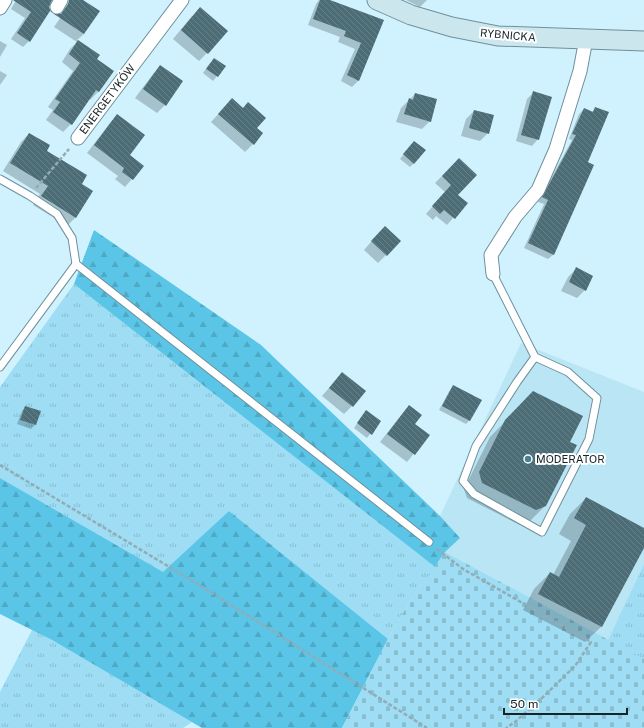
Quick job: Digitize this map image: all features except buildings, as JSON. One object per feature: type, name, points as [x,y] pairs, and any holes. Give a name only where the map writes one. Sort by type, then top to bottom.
[{"type":"street","points":[[0,8],[5,0]]},
{"type":"street","name":"ENERGETYKÓW","points":[[78,138],[182,0]]},
{"type":"street","name":"RYBNICKA","points":[[377,0],[411,15],[452,27],[498,36],[644,41]]},
{"type":"street","points":[[493,274],[491,255],[516,217],[538,190],[556,149],[580,71],[586,39]]},
{"type":"lane","points":[[0,179],[30,196],[57,214],[72,238],[76,264],[429,542]]},
{"type":"lane","points":[[0,367],[76,264]]},
{"type":"lane","points":[[493,274],[535,357],[568,372],[597,398],[589,439],[542,532],[474,494],[463,481],[476,446],[535,357]]},
{"type":"path","name":"ENERGETYKÓW","points":[[30,196],[78,138]]},
{"type":"path","points":[[0,465],[196,583],[427,728]]},
{"type":"path","points":[[429,542],[463,569],[591,642],[574,666],[515,722],[506,728]]},
{"type":"shaded area","points":[[521,343],[644,392],[644,564],[608,640],[445,552],[459,538],[440,516]]},
{"type":"green space","points":[[94,230],[261,345],[440,516],[460,538],[445,552],[435,567],[74,284]]},
{"type":"green space","points":[[74,284],[435,567],[408,604],[388,639],[229,511],[164,573],[0,478],[0,387]]},
{"type":"green space","points":[[0,478],[163,572],[229,511],[388,639],[342,728],[202,728],[52,640],[0,614]]},
{"type":"green space","points":[[445,552],[644,659],[644,728],[342,728],[388,639],[408,604]]},
{"type":"green space","points":[[644,564],[644,728],[592,664],[608,640]]},
{"type":"green space","points":[[32,630],[52,640],[192,722],[183,728],[0,728],[0,692]]},
{"type":"place","name":"MODERATOR","points":[[528,459]]}]
